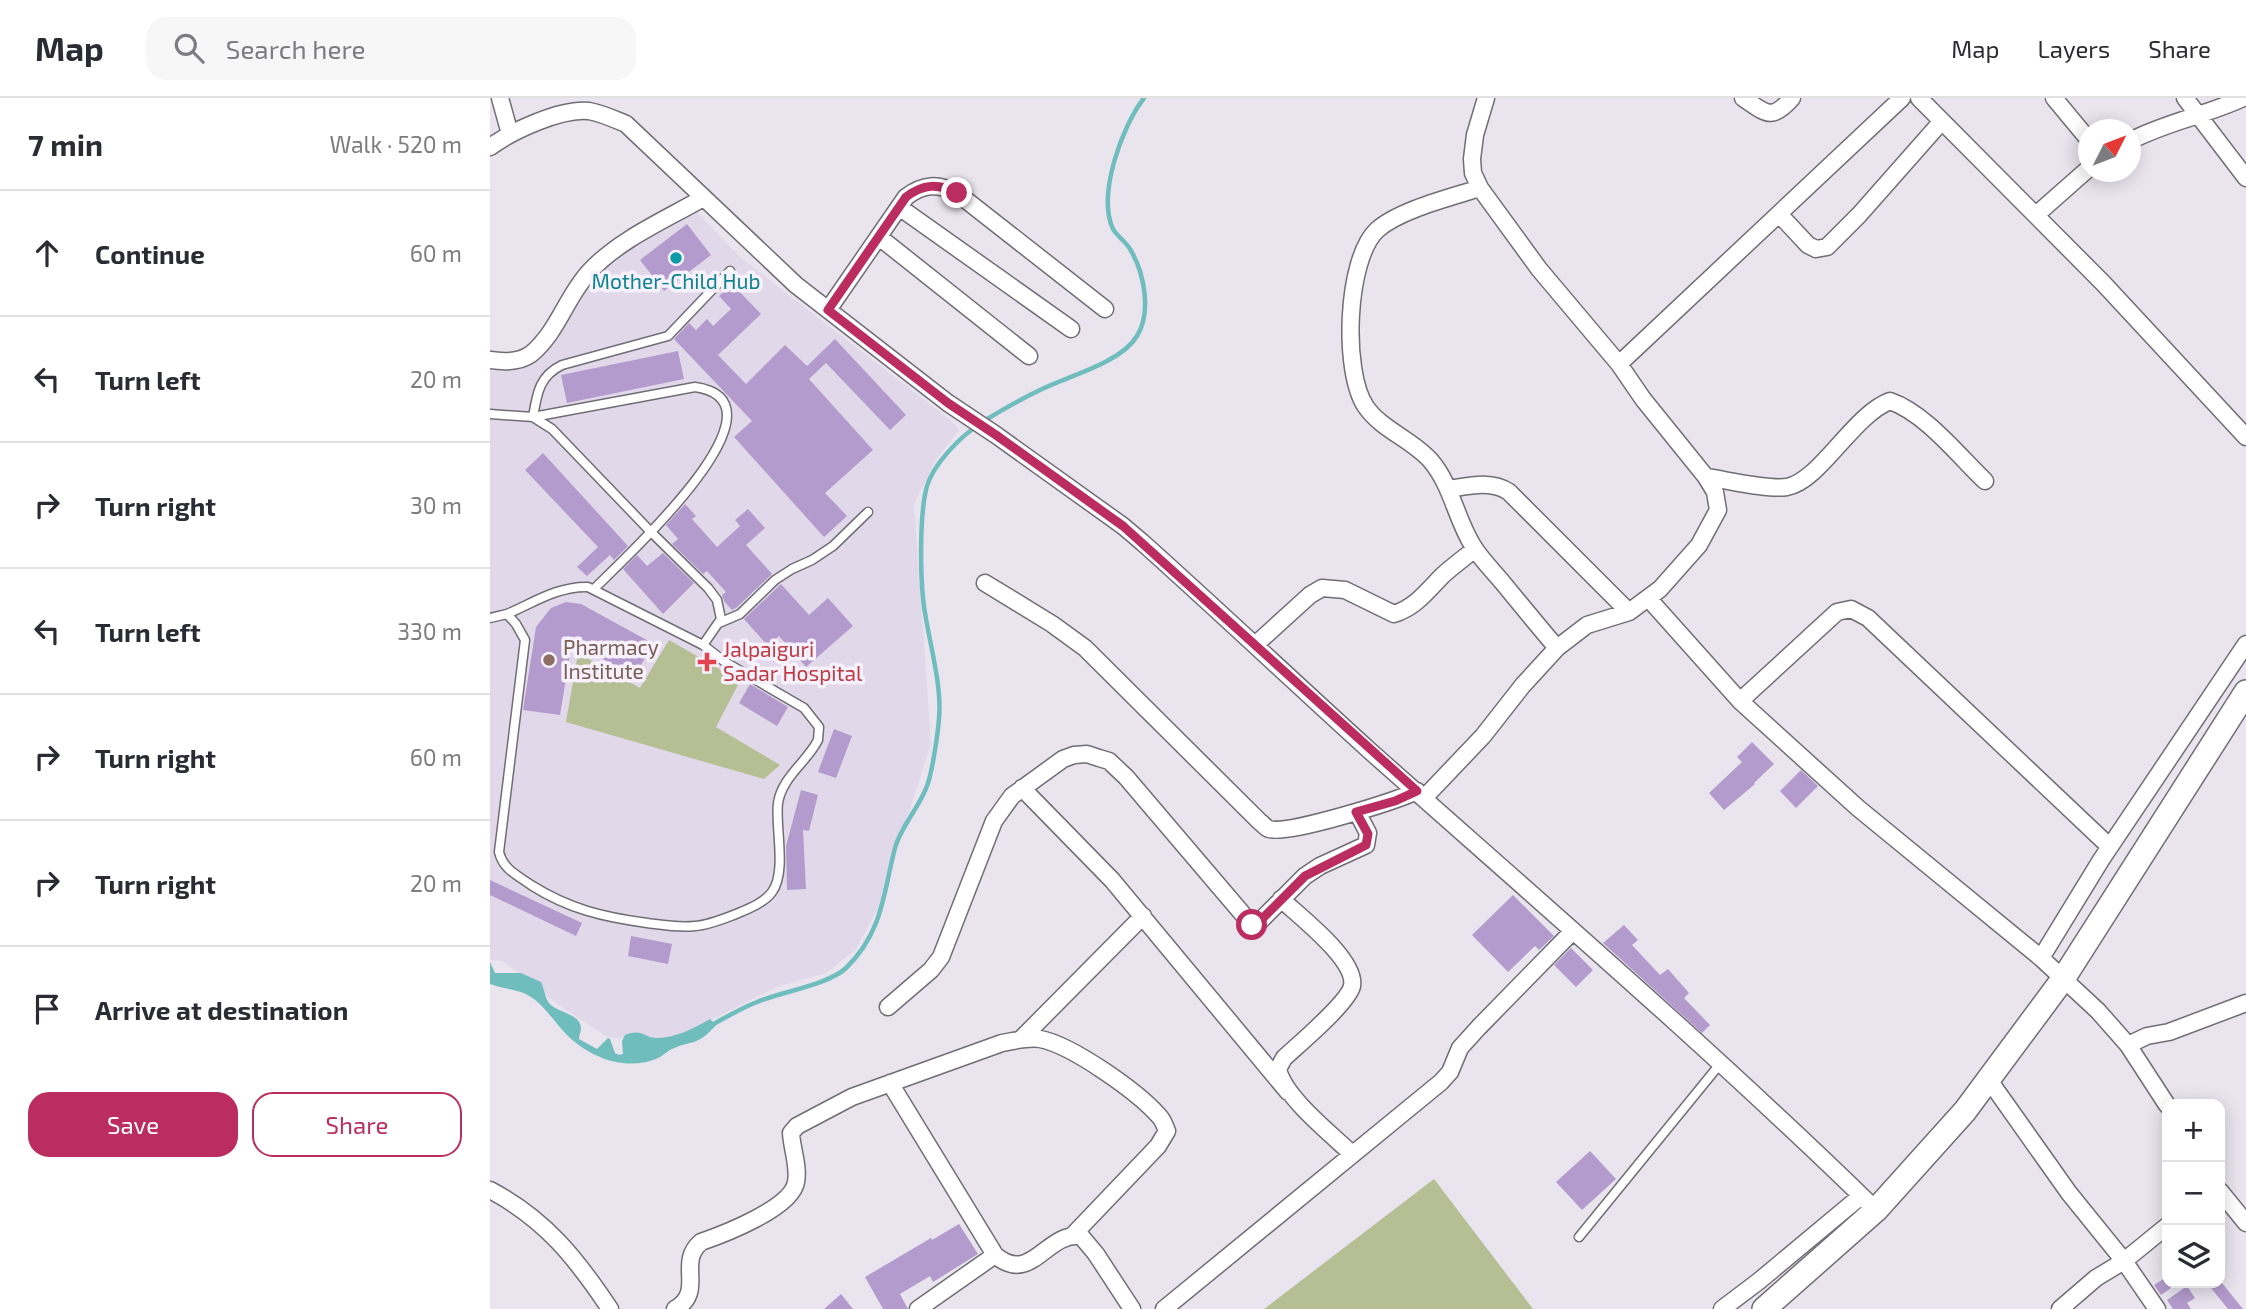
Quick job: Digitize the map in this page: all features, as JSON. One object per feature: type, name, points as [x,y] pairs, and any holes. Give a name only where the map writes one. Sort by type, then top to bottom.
[{"type":"street","points":[[500,98],[510,134]]},
{"type":"street","points":[[985,583],[1052,624],[1085,649],[1270,829],[1356,812],[1421,794],[1483,736],[1523,685],[1557,648],[1587,625],[1629,612],[1682,566],[1711,526],[1718,510],[1718,502],[1706,477],[1643,399],[1619,364],[1539,268],[1480,188],[1473,173],[1472,159],[1475,135],[1486,98]]},
{"type":"street","points":[[1743,98],[1772,115],[1778,113],[1792,98]]},
{"type":"street","points":[[1619,364],[1902,98]]},
{"type":"street","points":[[1919,98],[2146,329],[2246,437]]},
{"type":"street","points":[[2054,98],[2078,127]]},
{"type":"street","points":[[2185,98],[2246,178]]},
{"type":"street","points":[[2141,136],[2243,98]]},
{"type":"street","points":[[490,147],[510,134],[573,111],[589,111],[625,124],[796,285],[948,403],[1123,526],[1720,1064],[1869,1203]]},
{"type":"street","points":[[1779,214],[1808,245],[1816,249],[1827,247],[1942,121]]},
{"type":"street","points":[[2036,215],[2078,178]]},
{"type":"street","points":[[828,310],[906,197],[918,188],[933,185],[957,193],[1105,309]]},
{"type":"street","points":[[1480,188],[1387,222],[1367,244],[1350,314],[1350,339],[1358,387],[1365,406],[1375,417],[1412,443],[1430,460],[1449,489],[1463,529],[1475,549],[1557,648]]},
{"type":"street","points":[[490,360],[516,360],[528,356],[541,345],[590,271],[618,247],[703,198]]},
{"type":"street","points":[[899,207],[1071,329]]},
{"type":"street","points":[[878,237],[1029,356]]},
{"type":"street","points":[[1706,477],[1777,488],[1798,484],[1870,412],[1890,401],[1902,405],[1917,416],[1985,481]]},
{"type":"street","points":[[1449,489],[1490,484],[1509,492],[1629,612]]},
{"type":"street","points":[[1255,645],[1310,595],[1322,588],[1345,590],[1394,614],[1403,611],[1415,605],[1446,573],[1475,549]]},
{"type":"street","points":[[1648,598],[1740,701],[1858,808],[2041,958],[2098,1011],[2127,1045],[2163,1099]]},
{"type":"street","points":[[1740,701],[1837,612],[1851,608],[1868,618],[2110,847]]},
{"type":"street","points":[[2041,958],[2110,847],[2246,644]]},
{"type":"street","points":[[1772,1306],[1869,1203],[1965,1111],[1989,1080],[2063,979],[2246,692]]},
{"type":"street","points":[[888,1006],[931,970],[941,957],[994,821],[1012,796],[1074,754],[1087,754],[1109,761],[1126,777],[1252,925],[1258,923],[1314,870],[1366,845],[1368,834],[1356,812]]},
{"type":"street","points":[[1022,788],[1112,880],[1288,1091],[1352,1154]]},
{"type":"street","points":[[1281,899],[1339,954],[1352,976],[1352,988],[1345,1000],[1284,1058],[1278,1069],[1288,1091]]},
{"type":"street","points":[[1021,1039],[1143,916]]},
{"type":"street","points":[[1164,1309],[1441,1082],[1450,1072],[1461,1048],[1479,1027],[1573,931]]},
{"type":"street","points":[[2127,1045],[2246,1003]]},
{"type":"street","points":[[675,1309],[689,1296],[689,1261],[695,1247],[763,1216],[794,1189],[797,1177],[791,1137],[793,1130],[852,1097],[890,1083],[1002,1043],[1040,1039],[1057,1045],[1105,1072],[1161,1118],[1167,1131],[1158,1146],[1073,1235],[1062,1239],[1025,1264],[1014,1266],[1004,1263],[995,1255],[890,1083]]},
{"type":"street","points":[[1989,1080],[2069,1194],[2124,1261],[2157,1309]]},
{"type":"street","points":[[490,1190],[530,1215],[549,1231],[578,1263],[610,1309]]},
{"type":"street","points":[[2225,1197],[2246,1223]]},
{"type":"street","points":[[1722,1309],[1869,1203]]},
{"type":"street","points":[[2060,1309],[2096,1278],[2124,1261],[2162,1230]]},
{"type":"street","points":[[1073,1235],[1081,1236],[1096,1254],[1132,1309]]},
{"type":"street","points":[[918,1309],[995,1255]]},
{"type":"lane","points":[[533,417],[538,390],[549,372],[562,365],[668,336],[730,271]]},
{"type":"lane","points":[[490,414],[533,417],[695,387],[716,394],[726,408],[723,439],[695,482],[594,589]]},
{"type":"lane","points":[[533,417],[552,429],[713,593],[720,607],[719,623]]},
{"type":"lane","points":[[703,645],[719,623],[740,614],[783,574],[833,546],[868,512]]},
{"type":"lane","points":[[490,618],[507,614],[566,588],[594,589],[703,645],[726,663],[811,714],[820,733],[781,793],[778,805],[779,871],[771,894],[759,903],[716,921],[696,926],[673,926],[589,913],[554,899],[508,869],[501,861],[499,852],[525,640],[507,614]]},
{"type":"lane","points":[[1579,1237],[1720,1064]]},
{"type":"shaded area","name":"Jalpaiguri Sadar Hospital","points":[[693,208],[741,258],[949,419],[959,430],[935,461],[914,504],[931,744],[877,910],[856,949],[826,973],[776,987],[668,1042],[607,1037],[560,1006],[503,961],[490,960],[490,363],[526,360],[587,280],[615,253]]},
{"type":"green space","points":[[669,640],[740,681],[716,727],[780,765],[764,779],[566,722],[578,653],[640,688]]},
{"type":"green space","points":[[1434,1179],[1533,1309],[1264,1309]]},
{"type":"water","points":[[490,962],[495,973],[521,973],[541,982],[549,1003],[580,1023],[579,1039],[597,1049],[608,1038],[615,1053],[619,1055],[623,1054],[622,1041],[625,1035],[631,1033],[664,1038],[685,1032],[710,1019],[716,1025],[698,1040],[670,1050],[656,1059],[632,1064],[609,1060],[577,1044],[531,997],[490,984]]},
{"type":"building","name":"Mother-Child Hub","points":[[687,224],[711,255],[664,291],[640,260]]},
{"type":"building","points":[[732,284],[761,314],[718,355],[746,384],[785,345],[807,366],[835,339],[906,415],[890,430],[826,363],[809,379],[873,450],[825,493],[847,516],[824,537],[734,437],[752,421],[674,339],[689,323],[696,330],[707,319],[713,326],[731,309],[719,296]]},
{"type":"building","points":[[678,351],[684,379],[567,403],[561,375]]},
{"type":"building","points":[[543,453],[628,546],[614,560],[610,555],[587,576],[577,567],[598,547],[525,470]]},
{"type":"building","points":[[685,504],[696,516],[692,519],[717,547],[740,526],[735,520],[748,509],[765,528],[746,545],[772,574],[732,610],[722,595],[726,592],[707,571],[703,574],[672,544],[678,539],[666,525]]},
{"type":"building","points":[[663,553],[694,583],[663,614],[623,569],[637,555],[647,566]]},
{"type":"building","points":[[781,584],[809,615],[828,598],[853,626],[806,667],[779,636],[768,646],[744,619]]},
{"type":"building","name":"Pharmacy Institute","points":[[566,602],[581,604],[654,644],[634,676],[572,642],[560,715],[523,710],[536,627],[551,608]]},
{"type":"building","points":[[750,684],[788,707],[777,726],[739,703]]},
{"type":"building","points":[[834,729],[852,736],[836,778],[818,772]]},
{"type":"building","points":[[1752,742],[1774,764],[1724,810],[1709,793],[1742,762],[1737,757]]},
{"type":"building","points":[[1801,770],[1818,786],[1796,808],[1780,791]]},
{"type":"building","points":[[801,790],[818,795],[809,831],[803,830],[806,889],[787,890],[786,846]]},
{"type":"building","points":[[490,880],[582,923],[576,936],[490,895]]},
{"type":"building","points":[[1513,895],[1554,936],[1539,950],[1535,946],[1508,972],[1472,935]]},
{"type":"building","points":[[1624,925],[1638,940],[1632,945],[1660,975],[1668,969],[1689,993],[1684,998],[1710,1025],[1702,1033],[1603,943]]},
{"type":"building","points":[[631,936],[672,944],[668,964],[628,956]]},
{"type":"building","points":[[1571,948],[1593,970],[1576,987],[1554,965]]},
{"type":"building","points":[[1590,1151],[1616,1179],[1582,1210],[1556,1182]]},
{"type":"building","points":[[959,1224],[978,1254],[933,1282],[930,1276],[900,1294],[908,1309],[883,1309],[865,1277]]},
{"type":"building","points":[[2162,1280],[2162,1288],[2171,1288],[2161,1295],[2154,1285]]},
{"type":"building","points":[[2225,1287],[2243,1309],[2228,1309],[2211,1288]]},
{"type":"building","points":[[2184,1288],[2188,1288],[2195,1298],[2187,1303],[2191,1309],[2173,1309],[2167,1300]]},
{"type":"building","points":[[841,1294],[853,1309],[824,1309]]},
{"type":"waterway","points":[[984,421],[1033,393],[1119,354],[1137,336],[1142,326],[1145,304],[1142,280],[1130,249],[1113,229],[1108,198],[1120,143],[1144,98]]},
{"type":"waterway","points":[[710,1026],[751,1004],[816,984],[838,974],[858,954],[875,926],[895,848],[927,786],[937,734],[939,693],[922,585],[924,498],[930,478],[941,461],[962,437],[977,426]]},
{"type":"place","name":"Mother-Child Hub","points":[[676,258]]},
{"type":"place","name":"Pharmacy Institute","points":[[549,660]]},
{"type":"place","name":"Jalpaiguri Sadar Hospital","points":[[707,662]]},
{"type":"route","points":[[957,193],[933,185],[918,188],[906,197],[828,310],[948,403],[1123,526],[1417,791],[1395,801],[1356,812],[1368,834],[1366,845],[1320,866],[1305,876],[1258,923],[1252,925]]}]
